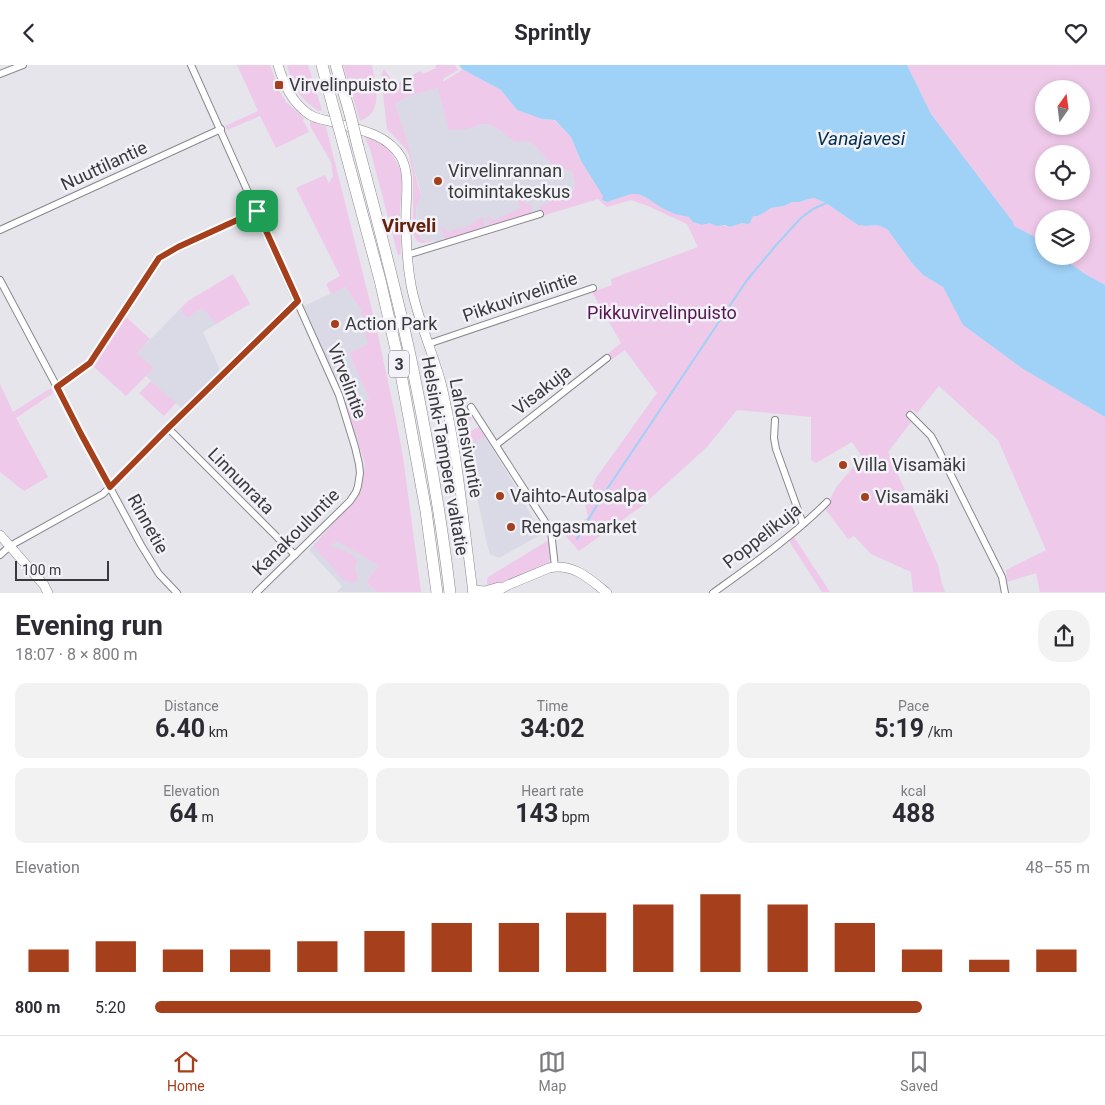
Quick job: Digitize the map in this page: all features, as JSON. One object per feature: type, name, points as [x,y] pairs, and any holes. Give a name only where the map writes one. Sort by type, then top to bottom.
[{"type":"highway","name":"Helsinki-Tampere valtatie","points":[[322,65],[380,280],[426,511],[437,593]]},
{"type":"highway","name":"Helsinki-Tampere valtatie","points":[[336,65],[392,277],[413,369],[439,509],[450,593]]},
{"type":"main road","name":"Lahdensivuntie","points":[[278,65],[288,91],[311,115],[382,135],[400,156],[406,170],[407,255],[411,287],[441,383],[451,429],[472,591]]},
{"type":"main road","points":[[0,535],[44,585],[48,593]]},
{"type":"main road","points":[[494,593],[548,568],[564,567],[580,572],[607,593]]},
{"type":"main road","points":[[472,591],[485,591],[508,585]]},
{"type":"street","points":[[0,74],[22,65]]},
{"type":"street","name":"Virvelintie","points":[[192,65],[335,384],[359,463],[360,473],[356,492]]},
{"type":"street","name":"Nuuttilantie","points":[[0,230],[221,129]]},
{"type":"street","points":[[57,387],[90,363],[159,258],[178,247],[257,211]]},
{"type":"street","points":[[407,255],[540,214]]},
{"type":"street","name":"Rinnetie","points":[[0,280],[141,545],[159,574],[177,593]]},
{"type":"street","name":"Pikkuvirvelintie","points":[[428,344],[593,288]]},
{"type":"street","points":[[0,555],[10,546],[103,494],[298,301]]},
{"type":"street","name":"Visakuja","points":[[496,445],[607,359]]},
{"type":"street","points":[[471,407],[552,531],[555,567]]},
{"type":"street","points":[[910,415],[931,436],[938,449],[1002,577],[1005,593]]},
{"type":"street","points":[[775,419],[774,438],[776,449],[803,524]]},
{"type":"street","name":"Linnunrata","points":[[168,428],[295,555]]},
{"type":"street","name":"Kanakouluntie","points":[[256,593],[341,511],[356,492]]},
{"type":"street","name":"Poppelikuja","points":[[713,593],[766,554],[828,501]]},
{"type":"shaded area","points":[[438,88],[469,129],[489,124],[502,132],[530,141],[553,165],[572,172],[575,189],[540,207],[542,216],[497,231],[437,249],[435,240],[421,240],[416,213],[417,202],[422,196],[395,104],[406,97]]},
{"type":"shaded area","points":[[345,287],[360,308],[369,344],[349,353],[369,399],[362,402],[345,402],[304,306]]},
{"type":"shaded area","points":[[202,308],[216,324],[203,332],[220,370],[182,409],[146,376],[154,368],[137,353],[180,309],[187,318]]},
{"type":"shaded area","points":[[485,437],[542,534],[499,558],[490,554],[487,544],[466,445]]},
{"type":"shaded area","points":[[338,540],[378,565],[366,582],[376,592],[337,592],[342,586],[309,550],[313,546],[321,551]]},
{"type":"green space","points":[[237,65],[270,65],[280,92],[286,102],[304,118],[303,120],[309,132],[276,148],[260,116],[227,130],[225,126],[258,111]]},
{"type":"green space","points":[[287,65],[308,65],[322,110],[318,111],[297,91]]},
{"type":"green space","points":[[343,65],[372,65],[376,89],[376,104],[368,117],[360,121]]},
{"type":"green space","name":"Pikkuvirvelinpuisto","points":[[435,65],[455,65],[458,70],[443,79],[443,82],[462,69],[501,90],[517,110],[542,119],[554,120],[571,137],[581,161],[604,196],[602,200],[607,202],[631,194],[638,194],[662,208],[689,217],[693,222],[702,225],[710,223],[730,227],[742,223],[748,224],[753,216],[771,208],[814,198],[826,203],[858,225],[877,225],[887,229],[923,275],[943,287],[963,325],[1023,369],[1105,417],[1105,592],[1040,592],[1036,573],[1007,582],[1006,570],[1046,550],[998,440],[939,386],[917,413],[912,409],[907,414],[911,422],[888,452],[938,565],[945,592],[913,592],[911,572],[871,554],[854,536],[848,539],[825,509],[837,486],[862,457],[852,442],[816,463],[811,460],[811,417],[737,410],[707,447],[642,506],[579,551],[565,535],[588,517],[585,504],[596,478],[657,393],[625,350],[611,360],[606,355],[621,343],[592,292],[612,285],[611,279],[698,247],[687,224],[631,200],[607,207],[598,199],[542,216],[539,207],[575,189],[572,172],[553,165],[530,141],[515,142],[489,124],[469,129],[449,130],[438,88],[406,97],[395,104],[422,197],[416,210],[419,236],[424,241],[435,240],[422,243],[417,241],[413,234],[413,176],[409,155],[387,129],[381,76],[384,69],[395,85],[420,71],[423,74],[436,68]]},
{"type":"green space","points":[[907,65],[1105,65],[1105,285],[1072,265],[1090,265],[1090,210],[1035,210],[1035,237],[1014,226],[1013,222],[931,114]]},
{"type":"green space","points":[[311,120],[326,127],[376,326],[403,457],[421,592],[376,592],[366,582],[378,565],[337,541],[329,546],[349,553],[357,561],[355,568],[357,581],[353,583],[345,581],[313,546],[360,493],[365,464],[345,402],[362,402],[369,399],[349,353],[368,344],[360,308],[345,287],[331,294],[326,284],[340,276],[296,188],[325,175],[329,183],[333,176],[331,162],[310,126]]},
{"type":"green space","points":[[364,135],[378,139],[385,145],[400,169],[402,178],[400,211],[401,254],[398,255],[370,149]]},
{"type":"green space","points":[[517,197],[520,197],[532,206],[532,213],[490,227],[488,217],[495,220],[520,208]]},
{"type":"green space","points":[[481,217],[485,226],[445,240],[441,227],[444,227],[448,233],[458,228],[467,227]]},
{"type":"green space","points":[[233,274],[250,304],[216,324],[202,308],[187,318],[180,309],[188,301]]},
{"type":"green space","points":[[125,316],[150,339],[137,353],[154,368],[126,396],[93,366]]},
{"type":"green space","points":[[151,381],[176,403],[164,416],[139,393]]},
{"type":"green space","points":[[0,384],[13,412],[51,388],[53,393],[16,418],[48,477],[24,491],[0,472]]},
{"type":"green space","points":[[463,395],[472,419],[466,423],[470,431],[479,427],[485,437],[464,446],[456,397]]},
{"type":"green space","points":[[794,537],[830,592],[822,592],[789,541]]},
{"type":"green space","points":[[549,540],[550,557],[548,566],[492,586],[487,585],[488,577]]},
{"type":"water","name":"Vanajavesi","points":[[459,65],[907,65],[931,114],[1013,222],[1014,226],[1035,237],[1035,265],[1072,265],[1105,285],[1105,417],[1023,369],[963,325],[943,287],[923,275],[887,229],[877,225],[858,225],[826,203],[814,198],[771,208],[758,216],[753,216],[748,224],[742,223],[730,227],[725,225],[716,226],[710,223],[702,225],[693,222],[689,217],[675,214],[638,194],[631,194],[607,202],[602,200],[603,196],[581,161],[571,137],[555,120],[542,119],[517,110],[501,90],[462,69]]},
{"type":"waterway","points":[[577,539],[603,495],[747,280],[801,218],[813,209],[826,203]]},
{"type":"place","name":"Virvelinpuisto E","points":[[279,85]]},
{"type":"place","name":"Virvelinrannan toimintakeskus","points":[[438,181]]},
{"type":"place","name":"Action Park","points":[[335,324]]},
{"type":"place","name":"Villa Visamäki","points":[[843,465]]},
{"type":"place","name":"Vaihto-Autosalpa","points":[[500,496]]},
{"type":"place","name":"Visamäki","points":[[865,497]]},
{"type":"place","name":"Rengasmarket","points":[[511,527]]},
{"type":"district","name":"Virveli","points":[[409,225]]},
{"type":"route","points":[[257,211],[298,301],[110,487],[57,387],[90,363],[159,258],[171,250],[257,211]]}]
